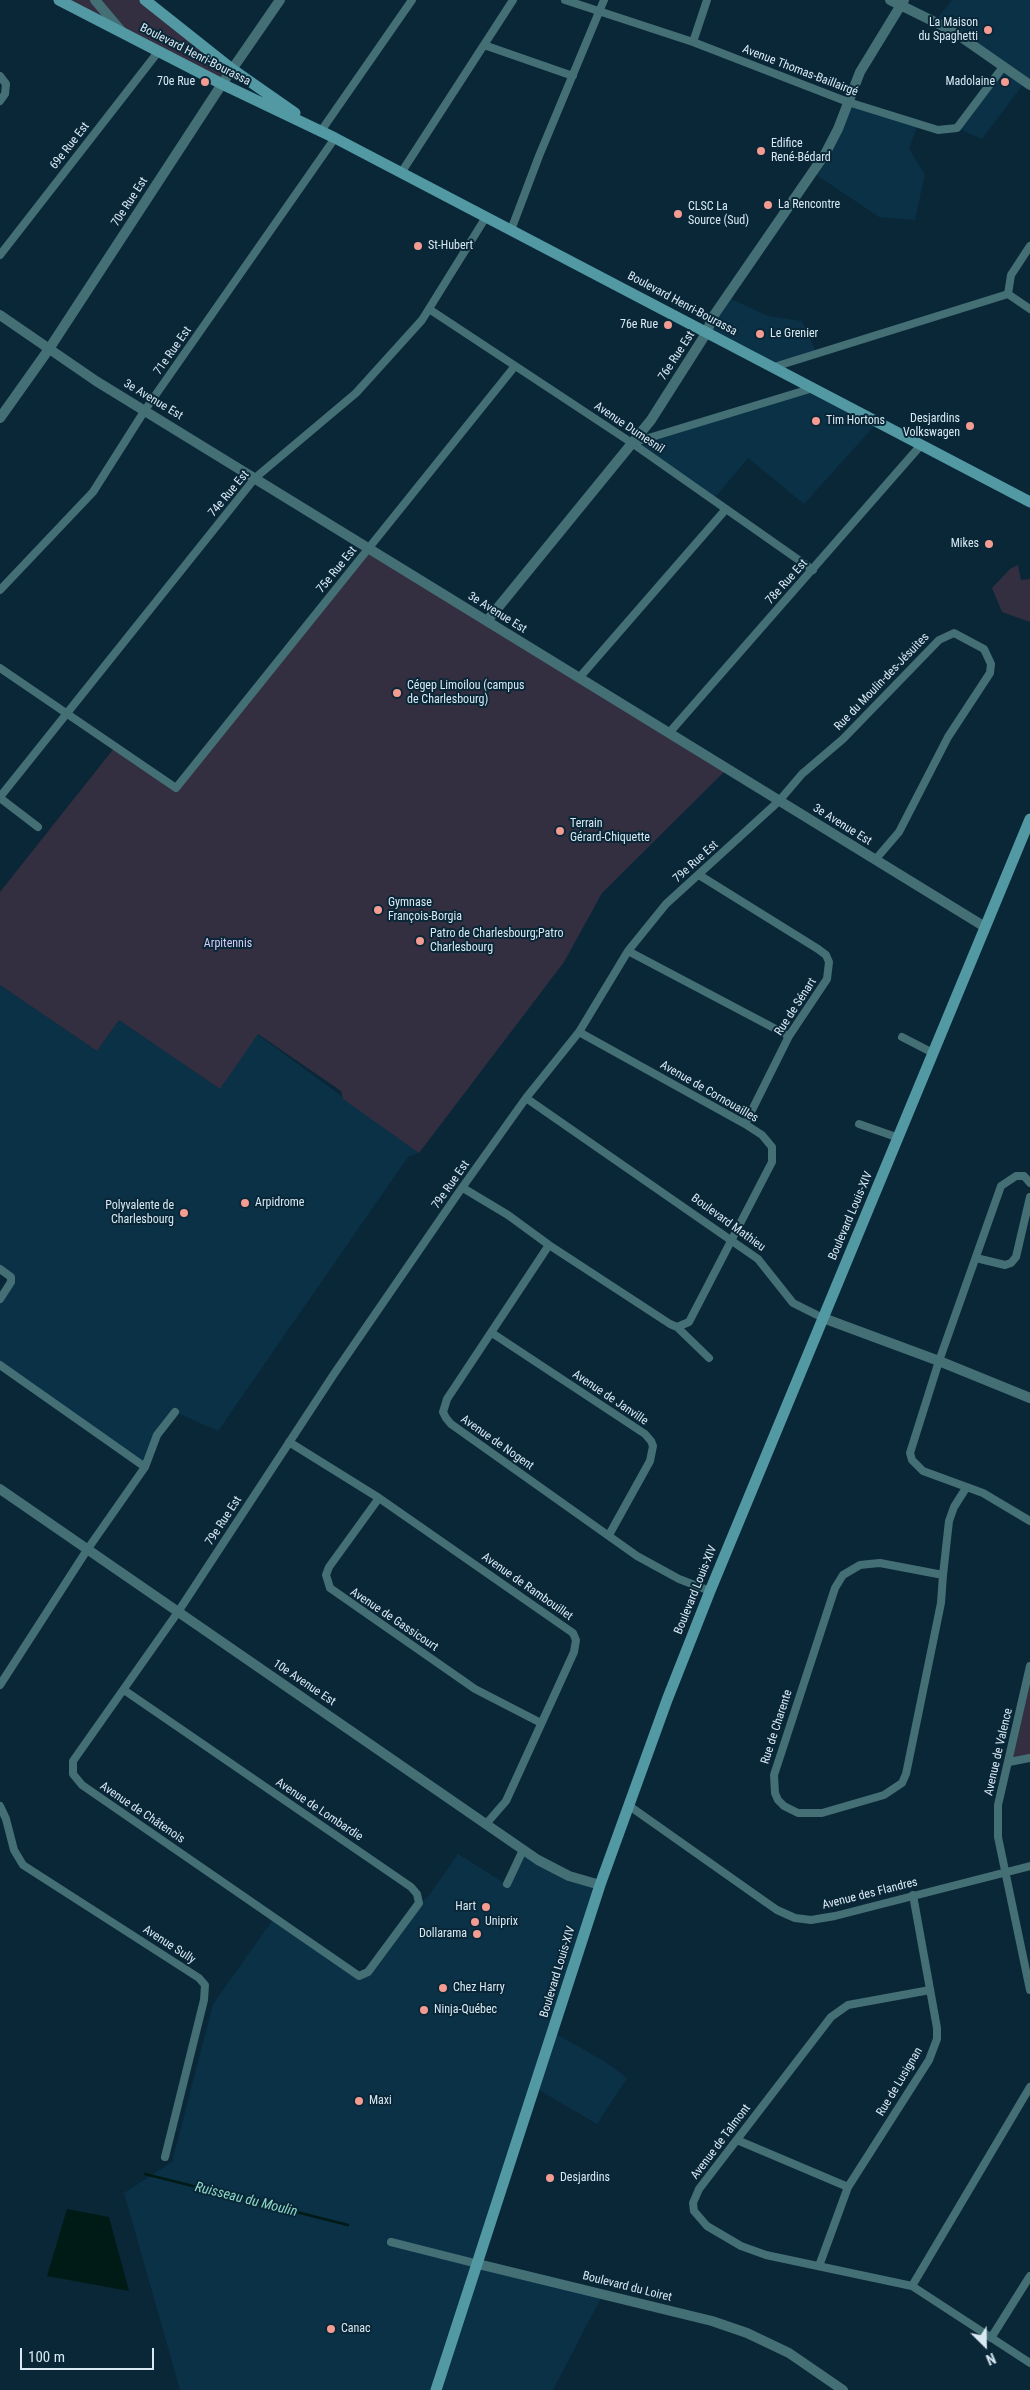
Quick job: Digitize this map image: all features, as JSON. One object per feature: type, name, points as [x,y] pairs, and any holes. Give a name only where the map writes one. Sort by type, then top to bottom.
[{"type":"main road","name":"Boulevard Henri-Bourassa","points":[[59,0],[158,52],[401,172],[1030,502]]},
{"type":"main road","name":"Boulevard Henri-Bourassa","points":[[145,0],[232,69],[321,131]]},
{"type":"main road","name":"Boulevard Louis-XIV","points":[[436,2390],[628,1805],[710,1591],[1030,820]]},
{"type":"street","points":[[95,0],[124,34]]},
{"type":"street","name":"70e Rue Est","points":[[0,418],[49,349],[222,84],[280,0]]},
{"type":"street","points":[[321,131],[412,0]]},
{"type":"street","points":[[401,172],[512,0]]},
{"type":"street","name":"Avenue Thomas-Baillairgé","points":[[565,0],[694,42],[848,102],[938,130],[957,128],[1003,67]]},
{"type":"street","points":[[511,230],[539,156],[604,0]]},
{"type":"street","points":[[694,42],[707,0]]},
{"type":"street","points":[[890,0],[902,3],[951,30],[1030,85]]},
{"type":"street","name":"76e Rue Est","points":[[487,621],[651,420],[707,332],[712,318],[825,154],[838,129],[860,72],[902,3]]},
{"type":"street","points":[[484,45],[573,76]]},
{"type":"street","name":"69e Rue Est","points":[[0,254],[158,52]]},
{"type":"street","points":[[0,76],[6,84],[5,94],[0,101]]},
{"type":"street","name":"71e Rue Est","points":[[0,590],[92,492],[145,410],[335,138]]},
{"type":"street","name":"74e Rue Est","points":[[0,798],[256,478],[356,392],[422,320],[486,217]]},
{"type":"street","points":[[1008,294],[1011,276],[1030,246]]},
{"type":"street","points":[[1008,294],[1030,309]]},
{"type":"street","points":[[774,367],[1008,294]]},
{"type":"street","name":"Avenue Dumesnil","points":[[429,309],[632,443],[813,570]]},
{"type":"street","name":"3e Avenue Est","points":[[0,315],[49,349],[145,410],[985,928]]},
{"type":"street","name":"75e Rue Est","points":[[66,715],[176,788],[515,366]]},
{"type":"street","points":[[632,443],[813,388]]},
{"type":"street","name":"78e Rue Est","points":[[669,733],[921,445]]},
{"type":"street","points":[[579,678],[726,509]]},
{"type":"street","name":"Rue du Moulin-des-Jésuites","points":[[779,801],[802,774],[843,739],[938,640],[954,633],[984,649],[992,664],[990,673],[948,738],[899,832],[875,860]]},
{"type":"street","points":[[0,668],[66,715]]},
{"type":"street","points":[[0,798],[38,827]]},
{"type":"street","name":"79e Rue Est","points":[[178,1612],[289,1442],[463,1188],[526,1098],[579,1032],[628,951],[666,904],[779,801]]},
{"type":"street","name":"Rue de Sénart","points":[[699,875],[826,955],[829,970],[827,979],[790,1036],[745,1124]]},
{"type":"street","points":[[628,951],[790,1036]]},
{"type":"street","name":"Avenue de Cornouailles","points":[[579,1032],[745,1124],[762,1135],[772,1147],[772,1162],[694,1316],[689,1322],[677,1327]]},
{"type":"street","points":[[902,1037],[933,1053]]},
{"type":"street","name":"Boulevard Mathieu","points":[[526,1098],[758,1259],[781,1285],[793,1303],[823,1318],[939,1361],[1030,1398]]},
{"type":"street","points":[[859,1124],[899,1138]]},
{"type":"street","points":[[1030,1183],[1024,1176],[1016,1176],[1001,1186],[939,1361],[910,1453],[912,1460],[924,1471],[983,1493],[1030,1521]]},
{"type":"street","points":[[463,1188],[508,1215],[549,1245],[677,1327],[709,1358]]},
{"type":"street","points":[[976,1258],[1005,1265],[1011,1263],[1016,1257],[1030,1197]]},
{"type":"street","name":"Avenue de Nogent","points":[[549,1245],[492,1334],[447,1399],[444,1412],[446,1418],[451,1424],[637,1556],[679,1580],[710,1591]]},
{"type":"street","points":[[0,1269],[11,1277],[11,1282],[0,1299]]},
{"type":"street","name":"Avenue de Janville","points":[[492,1334],[645,1434],[653,1446],[650,1460],[609,1535]]},
{"type":"street","points":[[0,1365],[145,1467]]},
{"type":"street","points":[[0,1685],[3,1675],[145,1467],[157,1435],[175,1412]]},
{"type":"street","name":"Avenue de Rambouillet","points":[[289,1442],[379,1498],[573,1633],[576,1640],[574,1652],[506,1802],[486,1824]]},
{"type":"street","name":"Rue de Charente","points":[[943,1575],[880,1563],[860,1565],[843,1575],[835,1588],[774,1775],[775,1793],[778,1800],[784,1806],[798,1813],[822,1813],[884,1795],[902,1783],[906,1774],[941,1603],[949,1521],[954,1507],[966,1488]]},
{"type":"street","name":"10e Avenue Est","points":[[2,1494],[178,1612],[538,1860],[569,1876],[600,1886]]},
{"type":"street","name":"Avenue de Gassicourt","points":[[379,1498],[329,1567],[326,1575],[330,1588],[475,1688],[541,1723]]},
{"type":"street","name":"Avenue de Châtenois","points":[[178,1612],[73,1761],[72,1768],[76,1779],[355,1974],[362,1975]]},
{"type":"street","name":"Avenue de Valence","points":[[1030,1666],[998,1805],[998,1837],[1030,1990]]},
{"type":"street","name":"Avenue de Lombardie","points":[[124,1690],[411,1887],[417,1894],[419,1903],[380,1957],[368,1972],[362,1975]]},
{"type":"street","points":[[1009,1762],[1030,1758]]},
{"type":"street","name":"Avenue des Flandres","points":[[628,1805],[757,1896],[795,1918],[819,1919],[1030,1866]]},
{"type":"street","name":"Avenue Sully","points":[[0,1806],[6,1819],[14,1850],[23,1865],[199,1978],[206,1985],[204,2000],[165,2157]]},
{"type":"street","points":[[507,1884],[523,1850]]},
{"type":"street","name":"Rue de Lusignan","points":[[819,2266],[848,2187],[929,2060],[937,2039],[937,2028],[913,1895]]},
{"type":"street","name":"Avenue de Talmont","points":[[930,1990],[848,2005],[830,2017],[699,2190],[693,2202],[694,2211],[698,2218],[707,2226],[741,2246],[766,2255],[912,2286],[1030,2364]]},
{"type":"street","points":[[912,2286],[1030,2087]]},
{"type":"street","points":[[737,2140],[848,2187]]},
{"type":"street","name":"Boulevard du Loiret","points":[[391,2242],[730,2327],[789,2353],[843,2390]]},
{"type":"street","points":[[991,2338],[1030,2276]]},
{"type":"shaded area","points":[[952,0],[1030,0],[1030,85],[1025,82],[982,139],[957,128],[1003,67],[934,22]]},
{"type":"shaded area","points":[[848,102],[918,124],[909,149],[925,174],[915,220],[879,217],[812,172]]},
{"type":"shaded area","points":[[727,297],[768,316],[802,321],[817,354],[774,367],[707,332]]},
{"type":"shaded area","points":[[813,388],[878,422],[804,504],[748,458],[713,500],[632,443]]},
{"type":"shaded area","name":"Polyvalente de Charlesbourg","points":[[0,985],[97,1051],[119,1020],[220,1089],[257,1034],[419,1153],[408,1157],[218,1431],[175,1412],[145,1467],[0,1365],[0,1299],[11,1282],[0,1269]]},
{"type":"shaded area","points":[[523,1850],[600,1885],[554,2033],[604,2061],[627,2078],[597,2124],[536,2088],[478,2264],[603,2294],[553,2390],[180,2390],[124,2193],[172,2162],[213,2004],[274,1918],[359,1976],[368,1972],[419,1903],[428,1897],[458,1854],[506,1884]]},
{"type":"shaded area","points":[[67,2209],[109,2217],[129,2291],[47,2276]]},
{"type":"green space","points":[[59,0],[145,0],[232,69],[222,84]]},
{"type":"green space","name":"Arpitennis","points":[[369,548],[727,769],[602,893],[564,962],[419,1153],[343,1099],[341,1091],[258,1034],[220,1089],[119,1020],[97,1051],[0,985],[0,892],[115,747],[176,788]]},
{"type":"green space","points":[[1018,565],[1021,580],[1030,579],[1030,622],[1002,612],[992,588],[1010,569]]},
{"type":"green space","points":[[1030,1666],[1030,1758],[1009,1762]]},
{"type":"waterway","name":"Ruisseau du Moulin","points":[[145,2174],[348,2225]]},
{"type":"place","name":"La Maison du Spaghetti","points":[[988,30]]},
{"type":"place","name":"70e Rue","points":[[205,82]]},
{"type":"place","name":"Madolaine","points":[[1005,82]]},
{"type":"place","name":"Edifice René-Bédard","points":[[761,151]]},
{"type":"place","name":"La Rencontre","points":[[768,205]]},
{"type":"place","name":"CLSC La Source (Sud)","points":[[678,214]]},
{"type":"place","name":"St-Hubert","points":[[418,246]]},
{"type":"place","name":"76e Rue","points":[[668,325]]},
{"type":"place","name":"Le Grenier","points":[[760,334]]},
{"type":"place","name":"Tim Hortons","points":[[816,421]]},
{"type":"place","name":"Desjardins Volkswagen","points":[[970,426]]},
{"type":"place","name":"Mikes","points":[[989,544]]},
{"type":"place","name":"Cégep Limoilou (campus de Charlesbourg)","points":[[397,693]]},
{"type":"place","name":"Terrain Gérard-Chiquette","points":[[560,831]]},
{"type":"place","name":"Gymnase François-Borgia","points":[[378,910]]},
{"type":"place","name":"Patro de Charlesbourg;Patro Charlesbourg","points":[[420,941]]},
{"type":"place","name":"Arpidrome","points":[[245,1203]]},
{"type":"place","name":"Polyvalente de Charlesbourg","points":[[184,1213]]},
{"type":"place","name":"Hart","points":[[486,1907]]},
{"type":"place","name":"Uniprix","points":[[475,1922]]},
{"type":"place","name":"Dollarama","points":[[477,1934]]},
{"type":"place","name":"Chez Harry","points":[[443,1988]]},
{"type":"place","name":"Ninja-Québec","points":[[424,2010]]},
{"type":"place","name":"Maxi","points":[[359,2101]]},
{"type":"place","name":"Desjardins","points":[[550,2178]]},
{"type":"place","name":"Canac","points":[[331,2329]]}]
